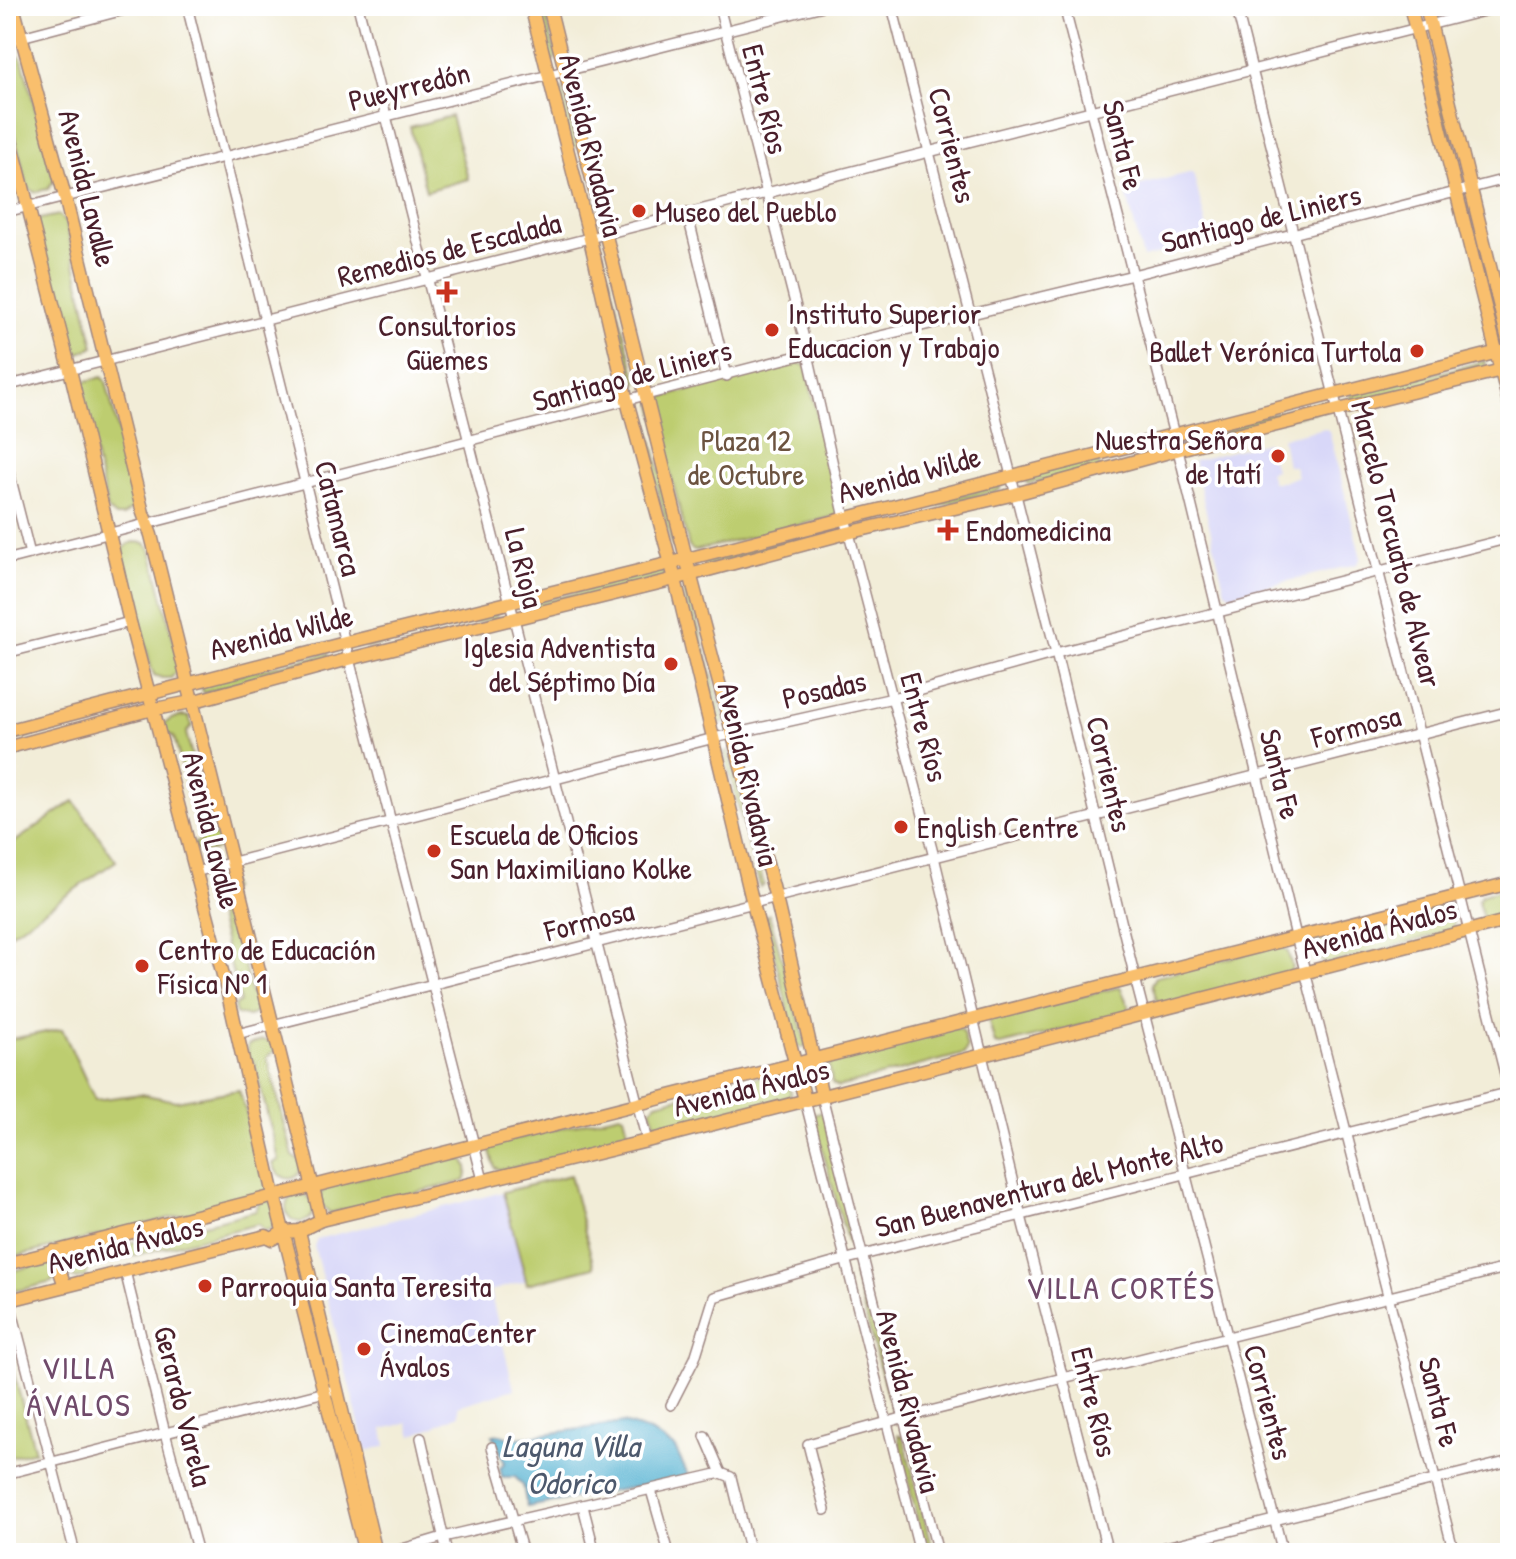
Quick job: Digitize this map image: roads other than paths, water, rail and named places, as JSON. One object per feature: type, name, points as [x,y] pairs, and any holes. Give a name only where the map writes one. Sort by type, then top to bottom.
[{"type":"main road","name":"Avenida Lavalle","points":[[13,6],[65,197],[321,1220]]},
{"type":"main road","name":"Avenida Rivadavia","points":[[531,6],[627,401],[671,563],[753,904],[805,1100]]},
{"type":"main road","name":"Avenida Rivadavia","points":[[549,6],[686,558],[776,898],[822,1096]]},
{"type":"main road","points":[[1410,6],[1510,349]]},
{"type":"main road","points":[[1426,6],[1496,352],[1506,370],[1510,407]]},
{"type":"main road","name":"Avenida Lavalle","points":[[6,121],[130,622],[237,1034],[274,1195],[376,1553]]},
{"type":"main road","points":[[570,162],[587,158]]},
{"type":"main road","name":"Avenida Wilde","points":[[6,731],[1510,349]]},
{"type":"main road","name":"Avenida Wilde","points":[[6,748],[849,533],[1015,494],[1337,409],[1506,370]]},
{"type":"main road","name":"Avenida Ávalos","points":[[6,1264],[1510,883]]},
{"type":"main road","name":"Avenida Ávalos","points":[[7,1296],[65,1286],[266,1236],[272,1239],[321,1220],[647,1141],[1510,920]]},
{"type":"main road","name":"Avenida Lavalle","points":[[299,1231],[365,1553]]},
{"type":"main road","points":[[53,1251],[65,1286]]},
{"type":"street","points":[[6,41],[139,6]]},
{"type":"street","name":"Catamarca","points":[[187,6],[349,659],[483,1180]]},
{"type":"street","name":"La Rioja","points":[[358,6],[647,1141]]},
{"type":"street","name":"Entre Ríos","points":[[719,6],[808,354],[845,518],[934,857],[1021,1216],[1108,1553]]},
{"type":"street","name":"Pueyrredón","points":[[6,212],[823,6]]},
{"type":"street","name":"Corrientes","points":[[892,6],[1135,978],[1283,1553]]},
{"type":"street","name":"Santa Fe","points":[[1064,6],[1454,1553]]},
{"type":"street","name":"Marcelo Torcuato de Alvear","points":[[1236,6],[1510,1093]]},
{"type":"street","name":"Remedios de Escalada","points":[[6,386],[1504,6]]},
{"type":"street","name":"Santiago de Liniers","points":[[6,560],[1510,178]]},
{"type":"street","points":[[687,212],[727,376]]},
{"type":"street","points":[[6,460],[30,554]]},
{"type":"street","name":"Posadas","points":[[195,872],[714,738],[893,698],[1056,653],[1510,538]]},
{"type":"street","points":[[6,653],[130,622]]},
{"type":"street","name":"Formosa","points":[[237,1034],[1510,711]]},
{"type":"street","name":"San Buenaventura del Monte Alto","points":[[671,1405],[695,1358],[714,1297],[847,1259],[1510,1093]]},
{"type":"street","name":"Avenida Rivadavia","points":[[822,1096],[938,1553]]},
{"type":"street","name":"Avenida Rivadavia","points":[[805,1100],[920,1553]]},
{"type":"street","points":[[825,1510],[808,1444],[888,1421],[1510,1267]]},
{"type":"street","name":"Gerardo Varela","points":[[125,1271],[198,1553]]},
{"type":"street","points":[[7,1296],[75,1553]]},
{"type":"street","points":[[6,1474],[330,1390]]},
{"type":"street","points":[[705,1436],[726,1475],[750,1553]]},
{"type":"street","points":[[421,1438],[447,1553]]},
{"type":"street","points":[[492,1447],[523,1553]]},
{"type":"street","points":[[1142,1553],[1510,1461]]},
{"type":"street","points":[[389,1553],[514,1520],[726,1475]]},
{"type":"street","points":[[651,1490],[669,1553]]},
{"type":"street","points":[[583,1506],[595,1553]]},
{"type":"water","name":"Laguna Villa Odorico","points":[[623,1423],[649,1431],[675,1448],[689,1477],[527,1507],[523,1485],[515,1477],[502,1477],[500,1467],[505,1463],[493,1435],[501,1434],[510,1439]]},
{"type":"place","name":"Museo del Pueblo","points":[[639,211]]},
{"type":"place","name":"Consultorios Güemes","points":[[447,292]]},
{"type":"place","name":"Instituto Superior Educacion y Trabajo","points":[[772,330]]},
{"type":"place","name":"Ballet Verónica Turtola","points":[[1417,351]]},
{"type":"place","name":"Nuestra Señora de Itatí","points":[[1278,456]]},
{"type":"place","name":"Endomedicina","points":[[948,530]]},
{"type":"place","name":"Iglesia Adventista del Séptimo Día","points":[[671,664]]},
{"type":"place","name":"English Centre","points":[[901,827]]},
{"type":"place","name":"Escuela de Oficios San Maximiliano Kolke","points":[[434,851]]},
{"type":"place","name":"Centro de Educación Física Nº 1","points":[[142,966]]},
{"type":"place","name":"Parroquia Santa Teresita","points":[[205,1286]]},
{"type":"place","name":"CinemaCenter Ávalos","points":[[364,1349]]},
{"type":"district","name":"VILLA CORTÉS","points":[[1121,1287]]},
{"type":"district","name":"VILLA ÁVALOS","points":[[79,1386]]},
{"type":"park label","name":"Plaza 12 de Octubre","points":[[746,457]]}]
